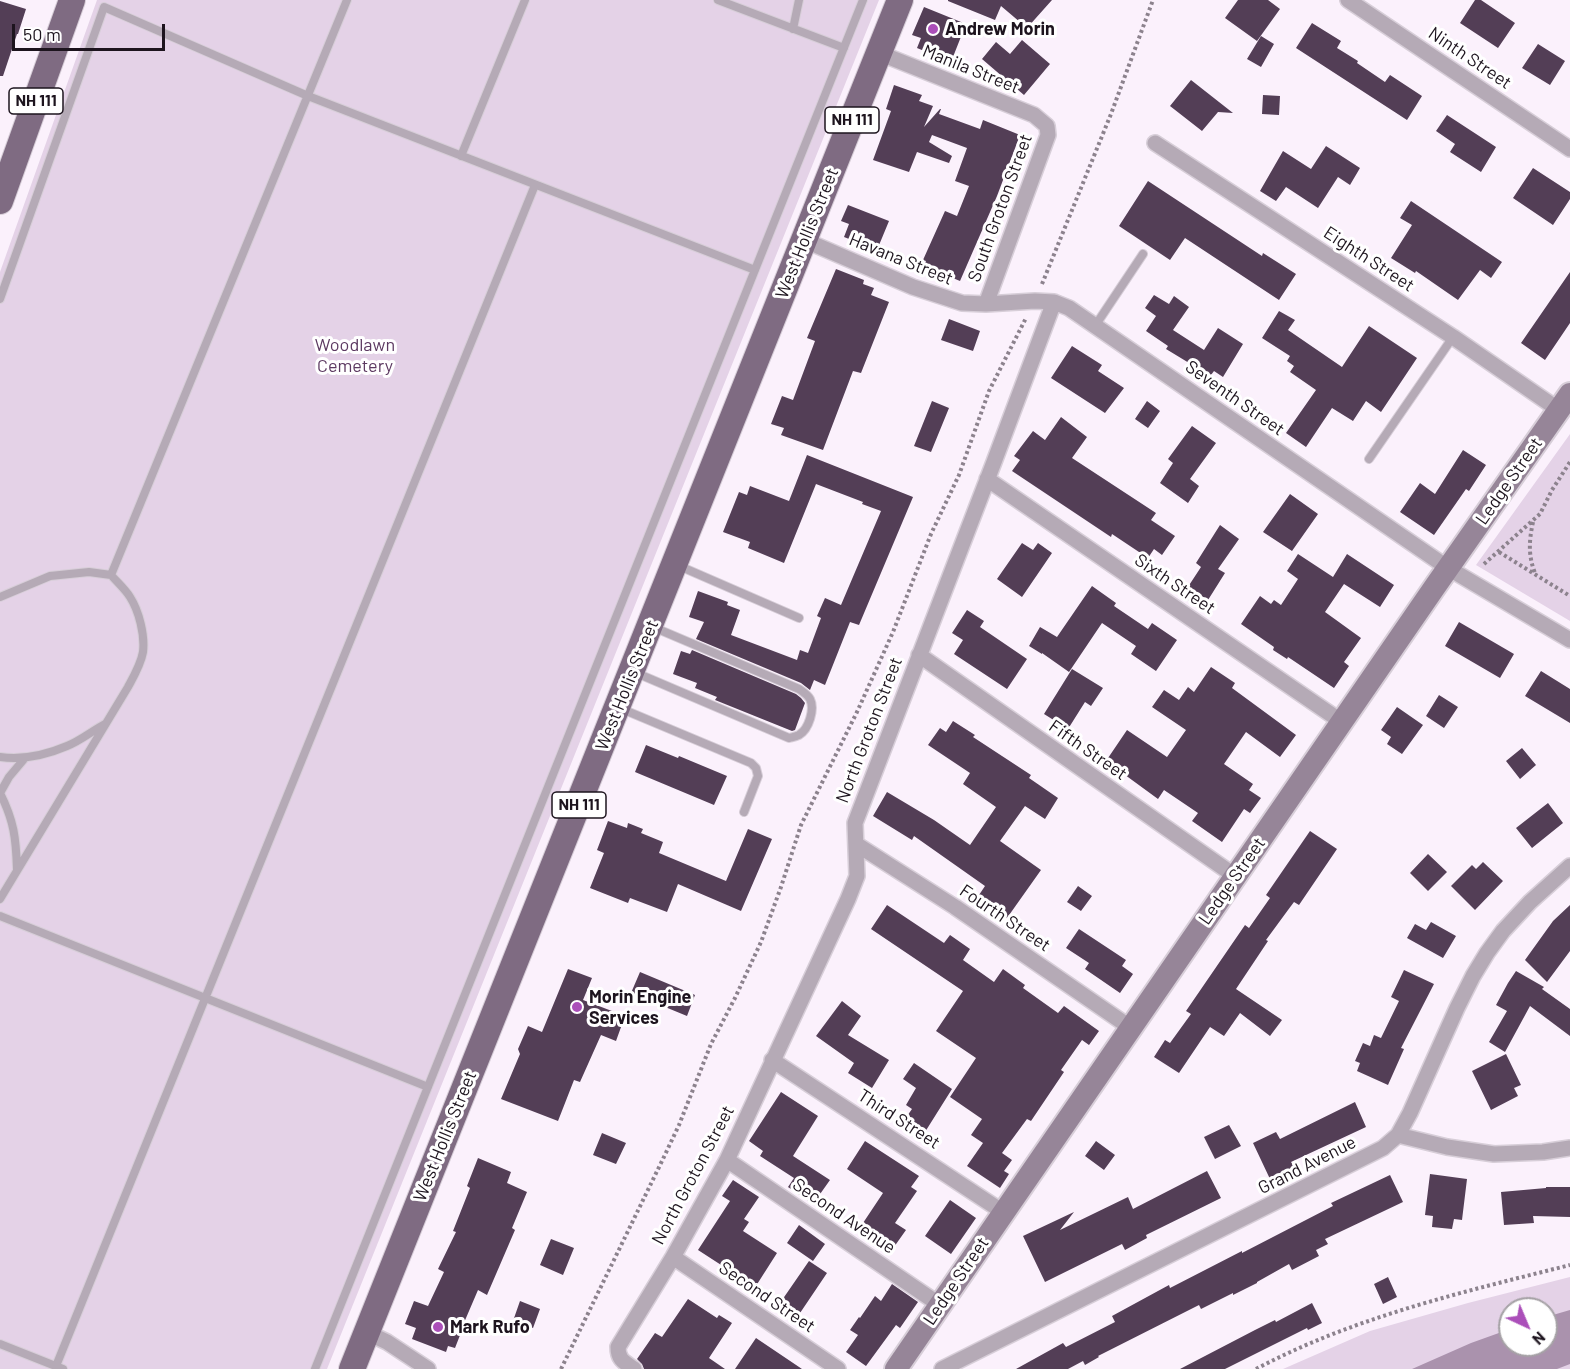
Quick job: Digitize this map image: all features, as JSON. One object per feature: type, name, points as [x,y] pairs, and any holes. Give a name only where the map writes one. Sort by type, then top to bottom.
[{"type":"main road","name":"NH 111","points":[[0,201],[72,0]]},
{"type":"main road","name":"West Hollis Street","points":[[352,1369],[900,0]]},
{"type":"street","name":"Ninth Street","points":[[1348,0],[1570,149]]},
{"type":"street","name":"Manila Street","points":[[879,53],[1034,115],[1047,126]]},
{"type":"street","name":"South Groton Street","points":[[986,304],[1048,135],[1047,126]]},
{"type":"street","name":"Eighth Street","points":[[1155,143],[1453,337],[1564,402]]},
{"type":"street","name":"Havana Street","points":[[804,240],[913,287],[962,303],[986,304]]},
{"type":"street","name":"Seventh Street","points":[[986,304],[1035,301],[1054,302],[1069,308],[1448,568],[1570,640]]},
{"type":"street","name":"North Groton Street","points":[[634,1369],[622,1361],[618,1355],[618,1347],[673,1257],[727,1160],[857,876],[855,823],[1054,302]]},
{"type":"street","name":"Ledge Street","points":[[896,1369],[1564,402]]},
{"type":"street","name":"Sixth Street","points":[[987,479],[1342,722]]},
{"type":"street","name":"Fifth Street","points":[[919,655],[1235,876]]},
{"type":"street","name":"Fourth Street","points":[[856,844],[955,907],[1131,1028]]},
{"type":"street","name":"Grand Avenue","points":[[942,1369],[1383,1148],[1398,1135],[1410,1113],[1457,1008],[1487,953],[1503,931],[1530,902],[1570,866]]},
{"type":"street","name":"Third Street","points":[[772,1060],[1003,1212]]},
{"type":"street","points":[[1398,1135],[1436,1145],[1494,1154],[1543,1152],[1570,1148]]},
{"type":"street","name":"Second Avenue","points":[[727,1160],[940,1305]]},
{"type":"street","name":"Second Street","points":[[673,1257],[838,1369]]},
{"type":"street","points":[[366,1332],[387,1342],[428,1369]]},
{"type":"lane","points":[[111,575],[347,0]]},
{"type":"lane","points":[[461,156],[525,0]]},
{"type":"lane","points":[[793,29],[799,0]]},
{"type":"lane","points":[[315,1369],[863,0]]},
{"type":"lane","points":[[722,1],[844,48]]},
{"type":"lane","points":[[0,298],[104,7],[308,96],[755,270]]},
{"type":"lane","points":[[0,1344],[59,1367],[205,998],[536,185]]},
{"type":"lane","points":[[1095,326],[1143,254]]},
{"type":"lane","points":[[1369,459],[1453,337]]},
{"type":"lane","points":[[675,564],[799,618]]},
{"type":"lane","points":[[0,597],[50,576],[89,572],[111,575],[130,596],[137,610],[141,623],[143,651],[138,669],[128,687],[0,899]]},
{"type":"lane","points":[[632,671],[789,738],[803,731],[811,715],[812,705],[809,696],[799,689],[650,626]]},
{"type":"lane","points":[[618,707],[751,763],[756,768],[758,776],[744,812]]},
{"type":"lane","points":[[0,757],[25,758],[68,746],[107,722]]},
{"type":"lane","points":[[17,869],[14,827],[0,793],[9,777],[25,758]]},
{"type":"lane","points":[[0,916],[428,1087]]},
{"type":"path","points":[[561,1369],[679,1125],[711,1044],[761,942],[801,825],[857,712],[893,632],[931,534],[959,475],[989,391],[1035,301],[1111,114],[1153,0]]},
{"type":"path","points":[[970,444],[976,449]]},
{"type":"path","points":[[1484,564],[1540,514],[1570,462]]},
{"type":"path","points":[[959,475],[964,480]]},
{"type":"path","points":[[1533,521],[1529,551],[1536,575]]},
{"type":"path","points":[[1499,552],[1570,596]]},
{"type":"path","points":[[1256,1369],[1281,1356],[1371,1319],[1463,1292],[1570,1265]]},
{"type":"green space","name":"Woodlawn Cemetery","points":[[97,0],[879,0],[327,1369],[0,1369],[0,272]]},
{"type":"green space","points":[[1570,434],[1570,621],[1476,565]]},
{"type":"green space","points":[[1570,1277],[1570,1369],[1283,1369],[1370,1331]]},
{"type":"shaded area","points":[[1570,1310],[1570,1364],[1557,1369],[1412,1369],[1498,1333],[1498,1357],[1558,1357],[1558,1314]]},
{"type":"building","points":[[948,0],[1052,0],[1027,28],[1001,6],[995,20]]},
{"type":"building","points":[[1238,0],[1268,0],[1280,9],[1257,41],[1225,18]]},
{"type":"building","points":[[1475,0],[1481,0],[1515,23],[1498,48],[1460,23]]},
{"type":"building","points":[[0,1],[26,9],[3,76],[0,76]]},
{"type":"building","name":"Andrew Morin","points":[[924,7],[966,24],[951,62],[917,48],[921,38],[912,35]]},
{"type":"building","points":[[1312,23],[1341,41],[1337,48],[1385,82],[1390,75],[1422,96],[1407,120],[1296,48]]},
{"type":"building","points":[[1261,36],[1274,44],[1261,67],[1247,59]]},
{"type":"building","points":[[1022,40],[1050,64],[1024,95],[982,59],[996,42],[1010,54]]},
{"type":"building","points":[[1538,44],[1565,61],[1550,85],[1522,68]]},
{"type":"building","points":[[1191,80],[1233,113],[1218,112],[1202,131],[1170,106]]},
{"type":"building","points":[[894,85],[922,95],[919,101],[933,106],[924,127],[941,109],[939,114],[980,129],[983,120],[1020,135],[997,196],[960,281],[924,266],[926,261],[923,260],[945,211],[957,216],[969,186],[955,181],[967,148],[932,135],[929,142],[952,156],[949,163],[917,152],[909,172],[873,160],[891,111],[886,109]]},
{"type":"building","points":[[1263,95],[1280,96],[1279,115],[1262,114]]},
{"type":"building","points":[[1447,115],[1496,147],[1481,172],[1450,152],[1455,144],[1436,131]]},
{"type":"building","points":[[1326,146],[1360,168],[1350,185],[1338,177],[1318,208],[1286,187],[1276,201],[1260,191],[1283,151],[1311,169]]},
{"type":"building","points":[[1533,168],[1570,192],[1570,199],[1553,225],[1513,198]]},
{"type":"building","points":[[1148,181],[1262,256],[1263,253],[1296,274],[1279,300],[1185,238],[1170,260],[1119,226]]},
{"type":"building","points":[[1411,201],[1502,262],[1491,278],[1480,270],[1458,300],[1416,271],[1415,273],[1391,258],[1412,225],[1400,218]]},
{"type":"building","points":[[848,205],[889,221],[877,250],[844,237],[849,224],[841,221]]},
{"type":"building","points":[[836,269],[864,280],[863,284],[874,288],[871,295],[889,302],[861,373],[853,371],[823,450],[781,435],[784,428],[771,424],[782,396],[793,400],[815,341],[807,338]]},
{"type":"building","points":[[1570,272],[1570,323],[1545,360],[1521,343]]},
{"type":"building","points":[[1154,295],[1169,304],[1174,296],[1189,307],[1173,330],[1204,350],[1218,328],[1243,344],[1223,377],[1214,371],[1208,379],[1192,369],[1194,366],[1166,349],[1168,346],[1146,331],[1156,316],[1145,308]]},
{"type":"building","points":[[1279,311],[1295,320],[1288,330],[1342,367],[1369,326],[1417,358],[1381,412],[1366,401],[1353,421],[1332,408],[1306,447],[1286,433],[1316,390],[1290,372],[1294,366],[1287,361],[1290,356],[1262,338]]},
{"type":"building","points":[[949,319],[980,331],[973,351],[941,340]]},
{"type":"building","points":[[1072,346],[1102,365],[1098,371],[1124,388],[1105,413],[1051,378]]},
{"type":"building","points":[[932,401],[949,408],[931,452],[914,446]]},
{"type":"building","points":[[1147,401],[1160,411],[1148,428],[1135,419]]},
{"type":"building","points":[[1061,417],[1087,437],[1072,458],[1156,513],[1151,520],[1175,536],[1162,555],[1154,549],[1148,558],[1112,534],[1111,537],[1012,471],[1020,460],[1014,456],[1033,431],[1045,440]]},
{"type":"building","points":[[1192,426],[1216,443],[1190,479],[1199,486],[1188,503],[1160,483],[1173,463],[1168,459]]},
{"type":"building","points":[[1463,450],[1486,465],[1469,491],[1466,489],[1434,535],[1400,512],[1420,483],[1435,494]]},
{"type":"building","points":[[807,455],[913,497],[859,625],[850,622],[825,685],[814,680],[810,690],[801,683],[696,639],[704,622],[689,617],[698,591],[728,602],[727,605],[740,610],[731,635],[797,660],[800,650],[808,653],[821,618],[817,616],[825,598],[841,605],[881,511],[816,484],[784,563],[748,548],[750,542],[723,532],[739,492],[747,495],[750,486],[789,501]]},
{"type":"building","points":[[1290,494],[1318,514],[1292,551],[1263,532]]},
{"type":"building","points":[[1220,525],[1239,539],[1218,569],[1225,573],[1208,600],[1200,595],[1194,605],[1182,596],[1201,567],[1196,563]]},
{"type":"building","points":[[1022,543],[1033,550],[1038,543],[1052,553],[1022,597],[997,579]]},
{"type":"building","points":[[1298,554],[1333,577],[1347,554],[1394,585],[1380,607],[1344,584],[1325,612],[1361,638],[1344,662],[1349,666],[1334,688],[1288,657],[1287,659],[1273,650],[1274,647],[1241,624],[1260,596],[1271,604],[1274,600],[1281,605],[1298,579],[1287,571]]},
{"type":"building","points":[[1092,586],[1116,603],[1114,606],[1148,629],[1152,623],[1177,640],[1156,671],[1131,654],[1136,646],[1102,623],[1069,672],[1029,646],[1040,627],[1057,637]]},
{"type":"building","points":[[967,610],[984,621],[980,627],[1027,659],[1007,689],[954,654],[963,640],[952,633]]},
{"type":"building","points":[[1459,622],[1514,654],[1500,678],[1445,646]]},
{"type":"building","points":[[692,650],[796,694],[805,703],[795,730],[792,731],[715,700],[717,697],[695,688],[697,683],[673,674],[681,651],[690,654]]},
{"type":"building","points":[[1211,667],[1235,683],[1232,688],[1296,735],[1280,757],[1246,732],[1224,764],[1253,784],[1249,790],[1261,798],[1250,813],[1244,809],[1222,842],[1192,821],[1198,813],[1164,790],[1158,799],[1106,761],[1127,730],[1167,757],[1186,730],[1152,707],[1164,690],[1179,700],[1188,687],[1194,692]]},
{"type":"building","points":[[1072,669],[1103,688],[1091,706],[1085,702],[1068,729],[1044,714]]},
{"type":"building","points":[[1541,671],[1570,689],[1570,723],[1525,696]]},
{"type":"building","points":[[1439,695],[1458,707],[1444,728],[1426,716]]},
{"type":"building","points":[[1397,707],[1423,725],[1402,754],[1387,744],[1391,737],[1381,730]]},
{"type":"building","points":[[953,721],[1031,775],[1029,778],[1058,798],[1045,819],[1025,806],[1000,841],[1041,870],[1007,918],[977,898],[985,886],[914,836],[912,840],[873,816],[887,792],[970,845],[996,807],[963,784],[970,773],[928,745],[940,728],[946,732]]},
{"type":"building","points":[[646,745],[727,776],[714,805],[635,772]]},
{"type":"building","points":[[1522,748],[1536,765],[1520,779],[1506,761]]},
{"type":"building","points":[[1548,803],[1563,823],[1532,848],[1516,828]]},
{"type":"building","points":[[608,821],[627,828],[628,823],[643,829],[641,833],[663,842],[659,853],[726,881],[748,829],[772,839],[741,911],[678,884],[667,912],[630,898],[628,903],[590,888],[604,853],[597,850]]},
{"type":"building","points":[[1310,831],[1337,849],[1299,905],[1294,902],[1266,940],[1268,941],[1236,989],[1282,1020],[1270,1036],[1240,1013],[1224,1036],[1210,1027],[1179,1073],[1154,1057],[1165,1040],[1170,1043],[1191,1014],[1186,1011],[1245,925],[1249,928],[1270,898],[1266,895]]},
{"type":"building","points":[[1428,854],[1447,872],[1428,891],[1410,873]]},
{"type":"building","points":[[1483,862],[1503,881],[1475,910],[1451,886],[1472,865],[1476,869]]},
{"type":"building","points":[[1078,886],[1092,896],[1081,911],[1067,902]]},
{"type":"building","points":[[887,905],[944,943],[950,935],[970,949],[963,960],[994,982],[1003,969],[1025,985],[1023,988],[1058,1013],[1064,1006],[1099,1031],[1089,1045],[1082,1040],[1061,1070],[1064,1072],[1031,1121],[1027,1119],[1002,1153],[1012,1160],[1004,1171],[1009,1174],[1000,1188],[967,1166],[983,1143],[971,1135],[982,1119],[950,1097],[976,1058],[936,1031],[963,991],[871,929]]},
{"type":"building","points":[[1570,905],[1570,951],[1547,982],[1525,960],[1553,921]]},
{"type":"building","points":[[1431,922],[1456,936],[1443,958],[1407,938],[1415,924],[1426,930]]},
{"type":"building","points":[[1079,929],[1126,960],[1122,966],[1133,974],[1120,993],[1085,969],[1089,963],[1066,948]]},
{"type":"building","points":[[568,969],[592,978],[583,1000],[625,1016],[616,1041],[601,1035],[580,1082],[574,1080],[558,1121],[501,1099],[520,1054],[518,1049],[528,1026],[542,1032]]},
{"type":"building","points":[[1404,970],[1434,984],[1401,1048],[1404,1049],[1388,1085],[1357,1071],[1360,1063],[1355,1061],[1363,1043],[1370,1046],[1374,1035],[1381,1038],[1399,1001],[1391,997]]},
{"type":"building","points":[[1516,971],[1544,987],[1542,989],[1570,1009],[1570,1036],[1530,1006],[1505,1052],[1489,1042],[1507,1011],[1496,1005]]},
{"type":"building","points":[[640,972],[695,995],[687,1016],[631,993]]},
{"type":"building","points":[[842,1001],[861,1016],[848,1035],[889,1060],[872,1088],[848,1073],[854,1063],[816,1036]]},
{"type":"building","points":[[1506,1054],[1521,1085],[1514,1088],[1518,1096],[1491,1110],[1472,1071]]},
{"type":"building","points":[[914,1063],[952,1089],[925,1132],[905,1119],[912,1109],[906,1105],[916,1088],[903,1079]]},
{"type":"building","points":[[781,1092],[818,1116],[793,1156],[830,1180],[813,1204],[788,1187],[794,1178],[760,1156],[763,1151],[749,1141]]},
{"type":"building","points":[[1355,1102],[1366,1127],[1291,1162],[1294,1167],[1270,1179],[1253,1143],[1276,1132],[1280,1139]]},
{"type":"building","points":[[1229,1125],[1241,1146],[1215,1159],[1204,1137]]},
{"type":"building","points":[[602,1133],[626,1143],[616,1164],[593,1155]]},
{"type":"building","points":[[865,1141],[919,1176],[911,1187],[917,1191],[895,1223],[906,1230],[889,1254],[857,1232],[883,1193],[847,1169]]},
{"type":"building","points":[[1096,1141],[1115,1155],[1104,1170],[1085,1156]]},
{"type":"building","points":[[478,1158],[511,1172],[507,1183],[527,1192],[512,1228],[515,1230],[487,1295],[478,1290],[455,1348],[448,1346],[446,1352],[412,1339],[416,1328],[405,1324],[414,1301],[428,1306],[444,1272],[438,1269],[456,1232],[453,1231],[470,1188],[467,1186]]},
{"type":"building","points":[[1207,1171],[1221,1198],[1146,1235],[1147,1238],[1125,1250],[1122,1244],[1045,1282],[1023,1236],[1074,1212],[1060,1230],[1128,1197],[1133,1209]]},
{"type":"building","points":[[1430,1174],[1467,1179],[1462,1220],[1454,1219],[1452,1229],[1432,1227],[1433,1216],[1425,1215]]},
{"type":"building","points":[[1390,1175],[1403,1202],[1325,1239],[1328,1244],[1316,1250],[1319,1256],[1292,1270],[1289,1264],[1257,1283],[1201,1309],[1199,1305],[1098,1356],[1085,1365],[1083,1361],[1068,1369],[1016,1369],[1063,1343],[1066,1347],[1115,1322],[1112,1316],[1169,1285],[1170,1288],[1242,1251],[1242,1253],[1333,1206],[1331,1203]]},
{"type":"building","points":[[733,1180],[759,1197],[744,1219],[749,1222],[743,1231],[777,1253],[754,1289],[698,1250],[730,1201],[722,1196]]},
{"type":"building","points":[[1570,1187],[1570,1217],[1533,1216],[1534,1223],[1504,1225],[1501,1192]]},
{"type":"building","points":[[950,1200],[976,1218],[951,1254],[925,1236]]},
{"type":"building","points":[[799,1225],[825,1244],[813,1261],[787,1243]]},
{"type":"building","points":[[551,1239],[574,1248],[563,1275],[540,1265]]},
{"type":"building","points":[[809,1261],[827,1273],[798,1316],[780,1303]]},
{"type":"building","points":[[1388,1277],[1397,1297],[1383,1304],[1374,1284]]},
{"type":"building","points":[[892,1284],[918,1302],[900,1328],[896,1325],[866,1366],[846,1352],[858,1335],[850,1330],[875,1296],[881,1301]]},
{"type":"building","points":[[688,1299],[717,1318],[719,1315],[732,1323],[709,1358],[725,1369],[644,1369],[637,1359],[655,1333],[662,1337]]},
{"type":"building","points":[[520,1301],[540,1309],[533,1328],[513,1321]]},
{"type":"building","points":[[1312,1303],[1322,1323],[1308,1330],[1307,1328],[1225,1369],[1180,1369],[1275,1320],[1276,1322]]},
{"type":"building","points":[[756,1338],[802,1369],[735,1369]]},
{"type":"place","name":"Andrew Morin","points":[[933,29]]},
{"type":"place","name":"Morin Engine Services","points":[[577,1007]]},
{"type":"place","name":"Mark Rufo","points":[[438,1327]]}]
